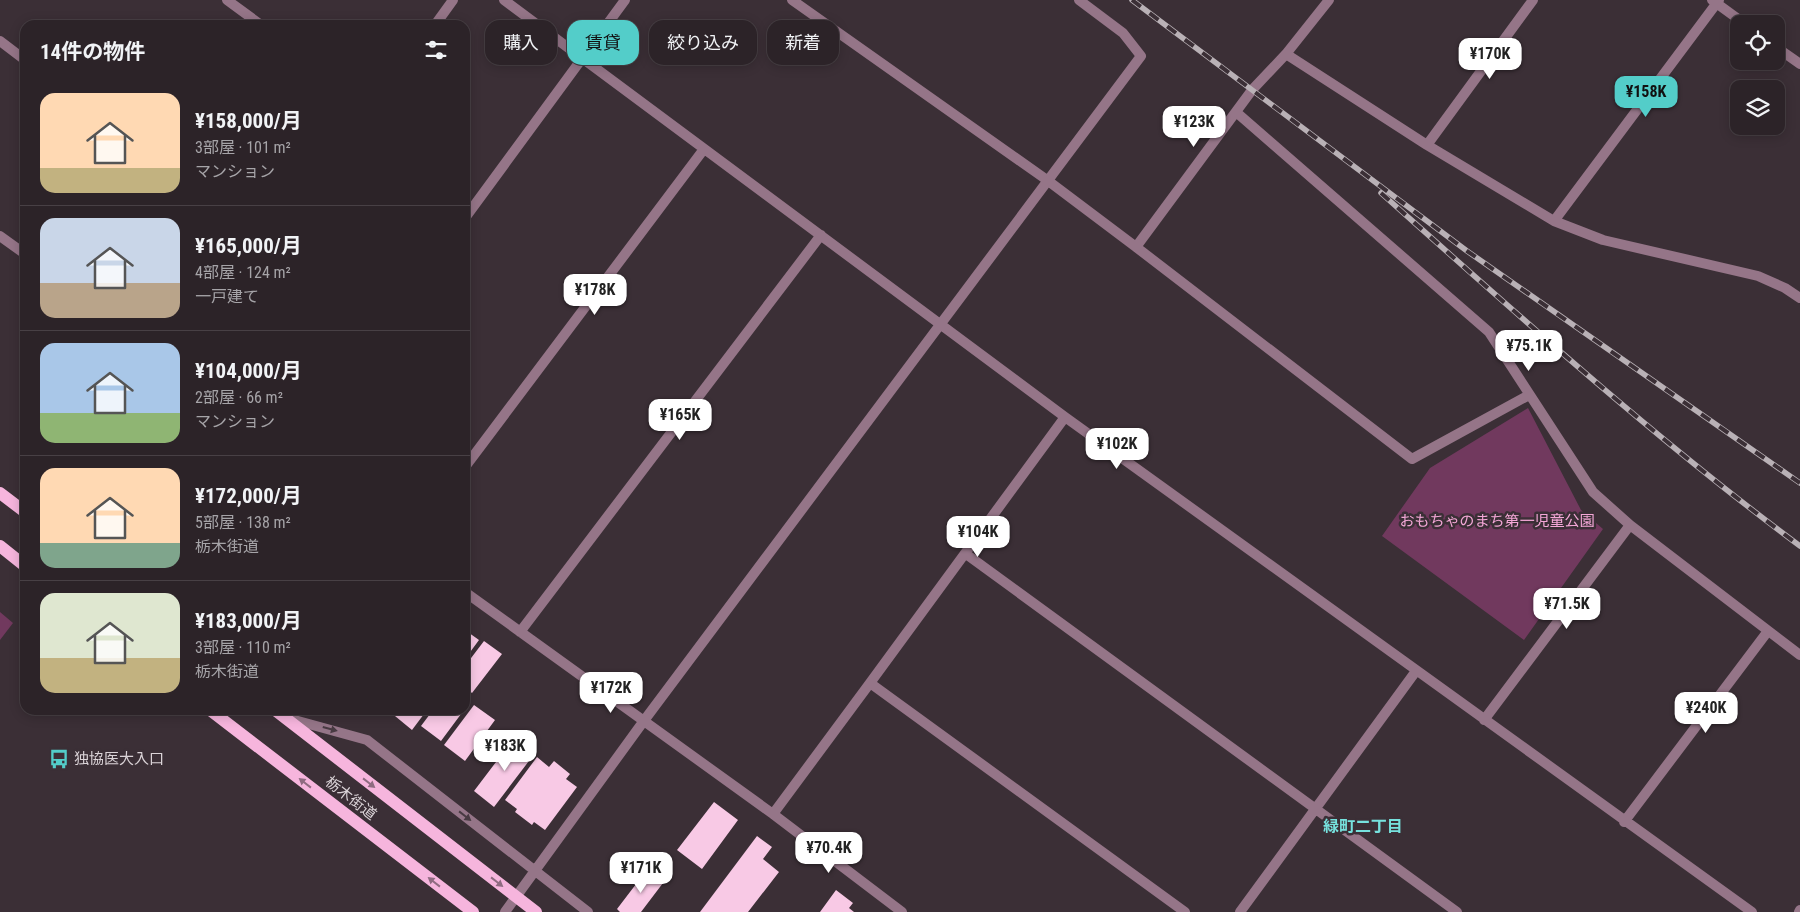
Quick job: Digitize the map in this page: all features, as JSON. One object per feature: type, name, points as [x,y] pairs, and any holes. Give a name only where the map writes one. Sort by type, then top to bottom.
[{"type":"main road","points":[[0,493],[20,508]]},
{"type":"main road","points":[[0,546],[20,562]]},
{"type":"main road","name":"栃木街道","points":[[217,715],[473,912]]},
{"type":"main road","name":"栃木街道","points":[[282,715],[536,912]]},
{"type":"street","points":[[227,0],[254,20]]},
{"type":"street","points":[[439,20],[453,0]]},
{"type":"street","points":[[504,0],[567,47]]},
{"type":"street","points":[[610,20],[625,0]]},
{"type":"street","points":[[792,0],[1047,180],[1412,460],[1529,395]]},
{"type":"street","points":[[505,912],[643,722],[1140,56],[1124,33],[1078,0]]},
{"type":"street","points":[[1136,247],[1252,90],[1286,54],[1330,0]]},
{"type":"street","points":[[1427,145],[1533,0]]},
{"type":"street","points":[[1554,221],[1716,1],[1734,15]]},
{"type":"street","points":[[0,40],[20,56]]},
{"type":"street","points":[[1785,53],[1800,64]]},
{"type":"street","points":[[1286,54],[1427,145],[1554,221],[1603,240],[1758,276],[1785,288],[1800,298]]},
{"type":"street","points":[[470,211],[577,65]]},
{"type":"street","points":[[591,65],[1065,417],[1624,822],[1752,912]]},
{"type":"street","points":[[1236,112],[1489,332],[1593,492],[1630,525],[1800,655]]},
{"type":"street","points":[[470,460],[704,149]]},
{"type":"street","points":[[520,632],[821,235]]},
{"type":"street","points":[[0,236],[20,250]]},
{"type":"street","points":[[773,814],[1065,417]]},
{"type":"street","points":[[1484,720],[1630,525]]},
{"type":"street","points":[[966,554],[1457,912]]},
{"type":"street","points":[[470,596],[773,814],[902,912]]},
{"type":"street","points":[[1624,822],[1768,631]]},
{"type":"street","points":[[1240,912],[1416,670]]},
{"type":"street","points":[[870,683],[1185,912]]},
{"type":"street","points":[[286,715],[367,740],[588,912]]},
{"type":"green space","name":"おもちゃのまち第一児童公園","points":[[1528,408],[1581,510],[1603,529],[1524,640],[1382,536],[1430,468]]},
{"type":"green space","points":[[0,612],[13,623],[0,640]]},
{"type":"building","points":[[470,634],[479,640],[470,652]]},
{"type":"building","points":[[484,641],[502,654],[472,693],[470,691],[470,659]]},
{"type":"building","points":[[474,705],[495,720],[465,761],[444,745],[466,715],[470,715],[470,710]]},
{"type":"building","points":[[396,715],[423,715],[412,730]]},
{"type":"building","points":[[429,715],[460,715],[441,741],[421,726]]},
{"type":"building","points":[[515,737],[535,753],[494,807],[474,791]]},
{"type":"building","points":[[537,757],[549,767],[554,761],[570,774],[566,779],[577,787],[545,830],[534,822],[532,825],[515,812],[517,809],[505,800]]},
{"type":"building","points":[[714,802],[738,820],[702,869],[677,850]]},
{"type":"building","points":[[757,836],[772,847],[763,859],[779,872],[748,912],[700,912]]},
{"type":"building","points":[[646,871],[663,883],[641,912],[620,912],[617,909]]},
{"type":"building","points":[[836,890],[853,903],[849,908],[854,912],[820,912]]},
{"type":"railway","points":[[1132,0],[1467,251],[1800,483]]},
{"type":"railway","points":[[1381,193],[1586,374],[1692,462],[1800,546]]},
{"type":"place","name":"独協医大入口","points":[[59,759]]},
{"type":"district","name":"緑町二丁目","points":[[1363,826]]}]
